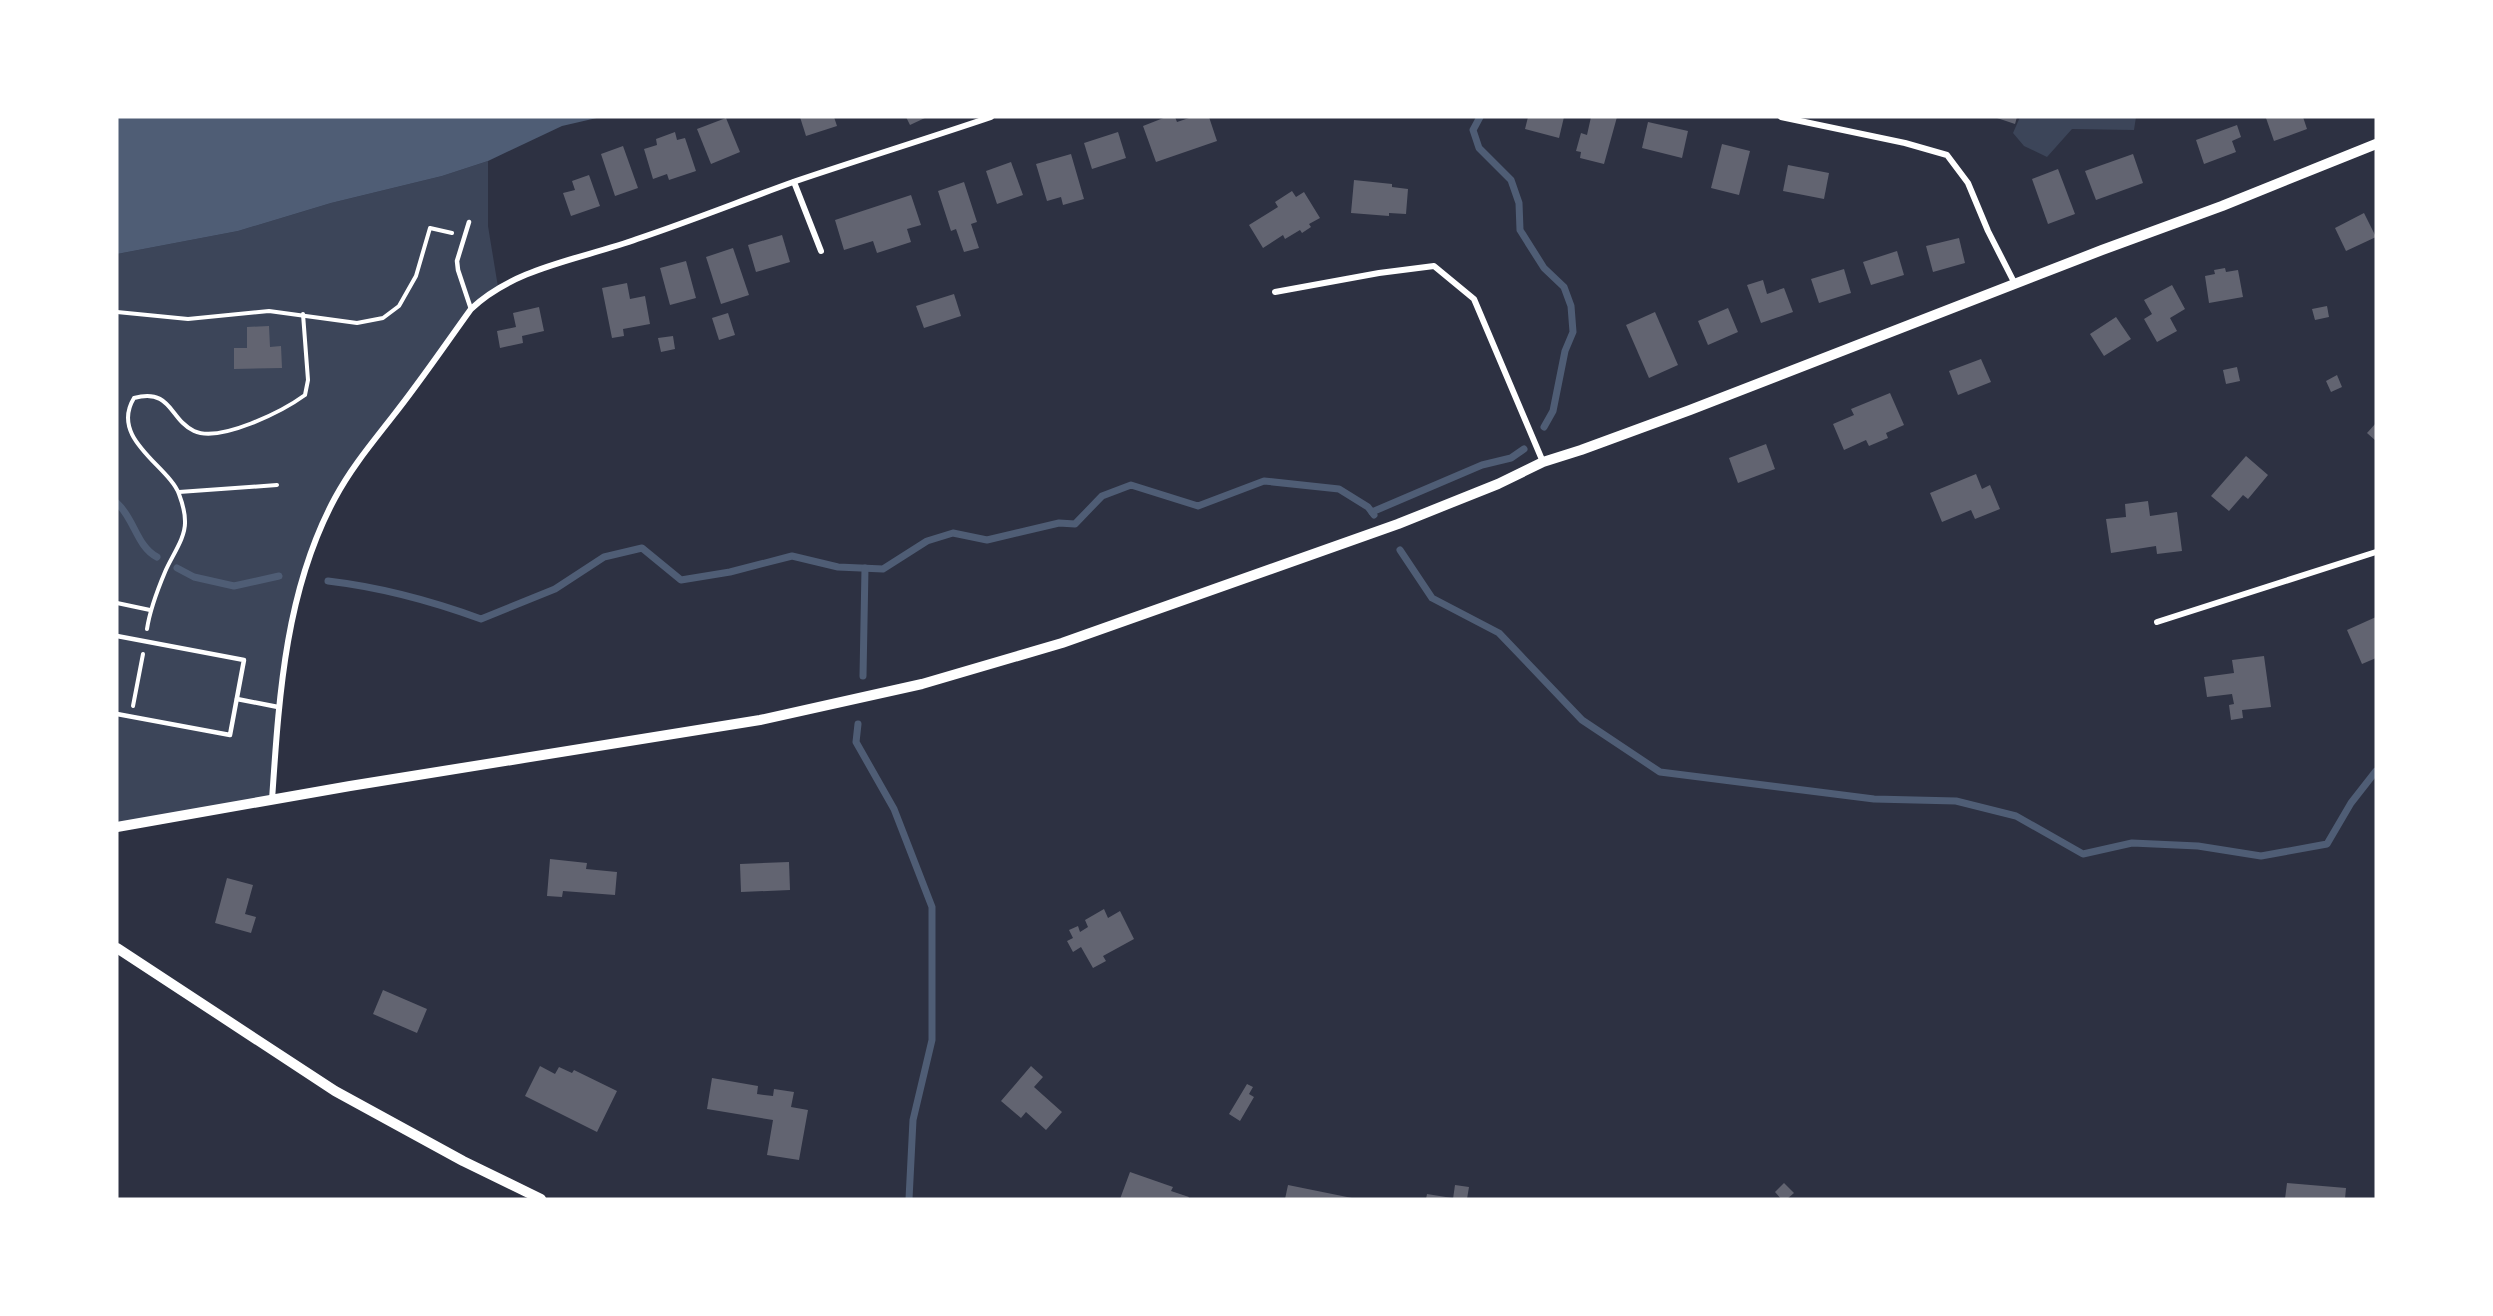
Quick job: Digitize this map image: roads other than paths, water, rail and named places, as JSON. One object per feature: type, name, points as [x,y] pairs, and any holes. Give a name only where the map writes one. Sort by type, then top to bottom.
[{"type":"street","points":[[272,800],[278,707],[289,628],[310,556],[335,498],[370,445],[471,309],[498,287],[529,273],[635,240],[794,182],[991,117]]},
{"type":"street","points":[[1781,117],[1905,143],[1947,155],[1968,183],[1988,231],[2015,285]]},
{"type":"street","points":[[117,827],[760,720],[922,684],[1062,643],[1376,532],[1498,484],[1543,462],[1647,426],[2222,206],[2376,144]]},
{"type":"street","points":[[794,182],[820,251]]},
{"type":"street","points":[[1275,292],[1378,273],[1434,266],[1474,299],[1543,462]]},
{"type":"street","points":[[2157,622],[2376,552]]},
{"type":"street","points":[[117,948],[335,1091],[481,1170],[541,1199]]},
{"type":"lane","points":[[469,222],[457,261],[471,309]]},
{"type":"lane","points":[[117,636],[244,660],[230,735],[117,714]]},
{"type":"lane","points":[[237,699],[278,707]]},
{"type":"waterway","points":[[1480,117],[1473,130],[1479,148],[1511,180],[1519,203],[1520,230],[1544,268],[1564,287],[1571,306],[1573,332],[1565,351],[1553,411],[1544,427]]},
{"type":"waterway","points":[[1372,512],[1482,465],[1511,458],[1524,449]]},
{"type":"waterway","points":[[328,581],[405,595],[481,619],[555,589],[604,557],[642,548],[681,580],[730,572],[792,556],[838,567],[883,569],[927,541],[953,533],[987,540],[1059,523],[1075,524],[1102,496],[1131,485],[1198,506],[1264,481],[1339,489],[1368,507],[1374,515]]},
{"type":"waterway","points":[[117,503],[128,516],[145,546],[157,557]]},
{"type":"waterway","points":[[1400,550],[1432,598],[1499,633],[1582,720],[1660,772],[1874,799],[1956,801],[2016,816],[2083,854],[2132,843],[2198,846],[2261,856],[2327,844],[2351,803],[2376,771]]},
{"type":"waterway","points":[[177,568],[194,577],[234,586],[279,576]]},
{"type":"waterway","points":[[863,676],[865,568]]},
{"type":"waterway","points":[[858,724],[856,742],[894,809],[932,907],[932,1040],[913,1120],[909,1199]]}]
